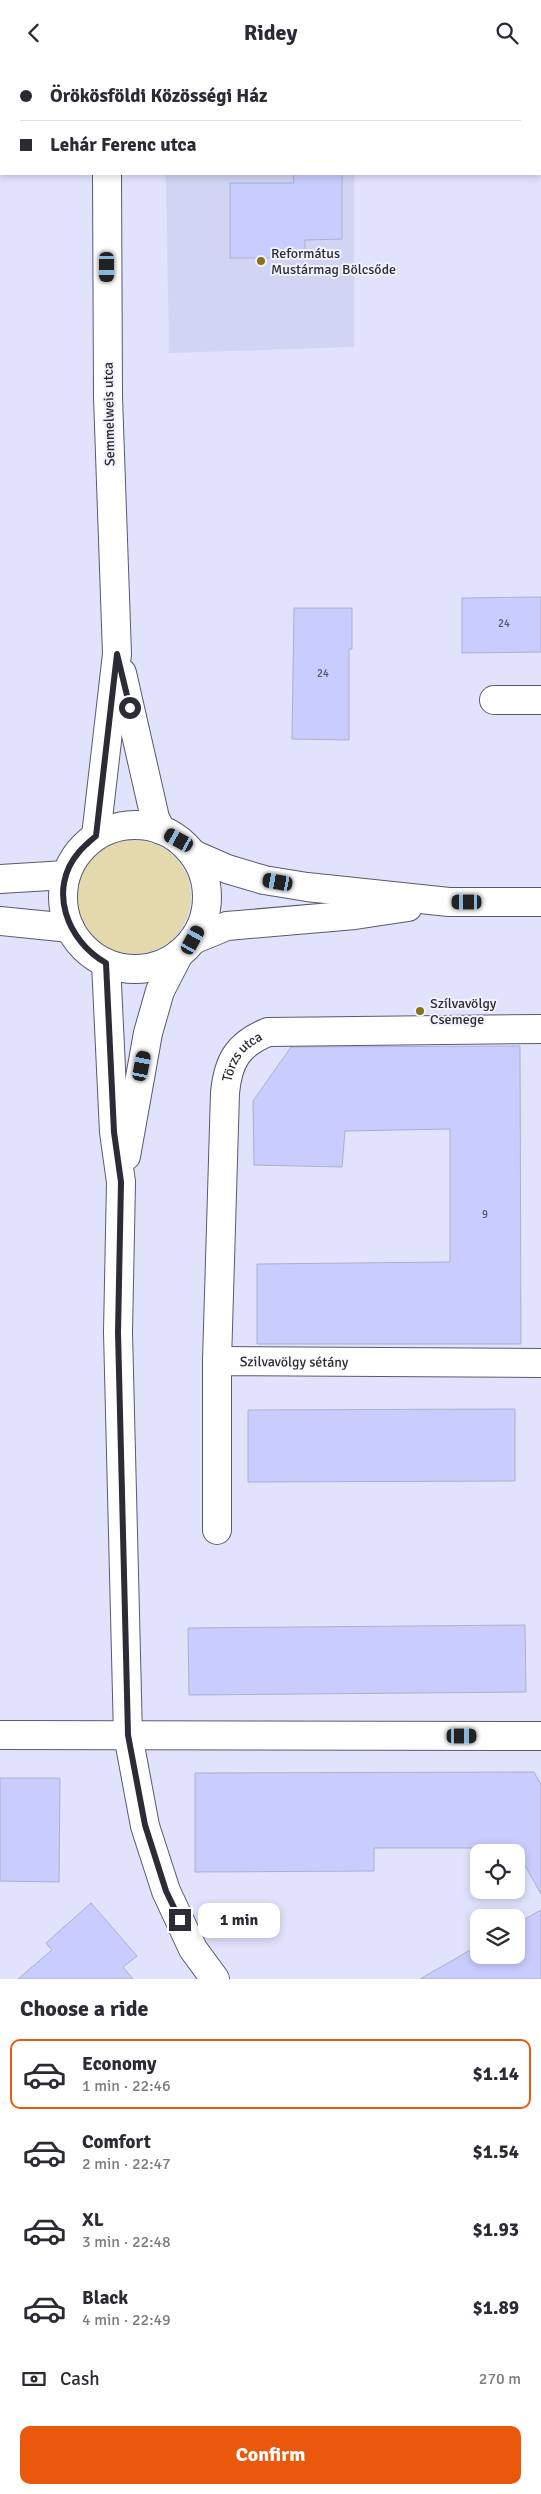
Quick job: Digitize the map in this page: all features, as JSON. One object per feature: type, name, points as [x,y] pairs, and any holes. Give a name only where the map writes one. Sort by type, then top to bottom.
[{"type":"street","name":"Semmelweis utca","points":[[96,836],[117,654],[108,397],[107,175]]},
{"type":"street","name":"Semmelweis utca","points":[[117,654],[156,818],[161,830]]},
{"type":"street","points":[[494,700],[541,699]]},
{"type":"street","points":[[121,1182],[148,1033],[160,991],[186,947],[202,924],[206,906],[206,888],[202,870],[193,854],[179,840],[161,830],[145,825],[128,825],[111,829],[96,836],[78,853],[66,875],[63,893],[65,911],[70,928],[85,949],[106,963],[136,969],[166,962],[186,947],[227,926],[355,915],[449,901]]},
{"type":"street","points":[[193,854],[227,869],[272,881],[307,887],[449,901],[541,902]]},
{"type":"street","points":[[0,879],[66,875]]},
{"type":"street","points":[[0,921],[70,928]]},
{"type":"street","points":[[106,963],[114,1132],[121,1182],[118,1332],[128,1735],[145,1825],[166,1891],[193,1949],[216,1979]]},
{"type":"street","name":"Törzs utca","points":[[217,1361],[225,1086],[227,1070],[251,1039],[268,1032],[541,1029]]},
{"type":"street","points":[[217,1361],[217,1530]]},
{"type":"street","name":"Szilvavölgy sétány","points":[[217,1361],[541,1363]]},
{"type":"street","points":[[0,1735],[541,1736]]},
{"type":"shaded area","name":"Református Mustármag Bölcsőde","points":[[166,175],[354,175],[354,347],[169,353]]},
{"type":"shaded area","points":[[134,840],[156,844],[174,857],[187,875],[191,897],[187,919],[174,937],[156,950],[134,954],[112,950],[94,937],[81,919],[77,897],[81,875],[94,857],[112,844]]},
{"type":"building","points":[[293,175],[342,175],[342,239],[305,240],[305,258],[230,258],[230,183],[294,183]]},
{"type":"building","points":[[541,597],[541,652],[462,653],[462,598]]},
{"type":"building","points":[[294,608],[352,608],[352,649],[349,649],[349,740],[292,739]]},
{"type":"building","points":[[520,1046],[521,1344],[257,1344],[257,1264],[450,1262],[450,1129],[345,1131],[342,1167],[254,1165],[253,1101],[291,1047]]},
{"type":"building","points":[[515,1409],[515,1481],[248,1482],[248,1410]]},
{"type":"building","points":[[525,1625],[526,1692],[189,1695],[188,1628]]},
{"type":"building","points":[[534,1772],[541,1785],[541,1894],[525,1866],[525,1844],[470,1844],[470,1848],[374,1848],[374,1871],[195,1872],[195,1773]]},
{"type":"building","points":[[0,1778],[60,1778],[59,1882],[0,1881]]},
{"type":"building","points":[[91,1903],[137,1956],[123,1967],[133,1979],[18,1979],[52,1950],[46,1943]]},
{"type":"building","points":[[541,1910],[541,1979],[420,1979],[470,1950],[470,1964],[525,1964],[525,1919]]},
{"type":"place","name":"Református Mustármag Bölcsőde","points":[[261,261]]},
{"type":"place","name":"Szílvavölgy Csemege","points":[[420,1011]]},
{"type":"route","points":[[130,708],[117,654],[96,836],[78,853],[66,875],[63,893],[65,911],[70,928],[85,949],[106,963],[114,1132],[121,1182],[118,1332],[120,1479],[128,1735],[145,1825],[166,1891],[180,1920]]}]
